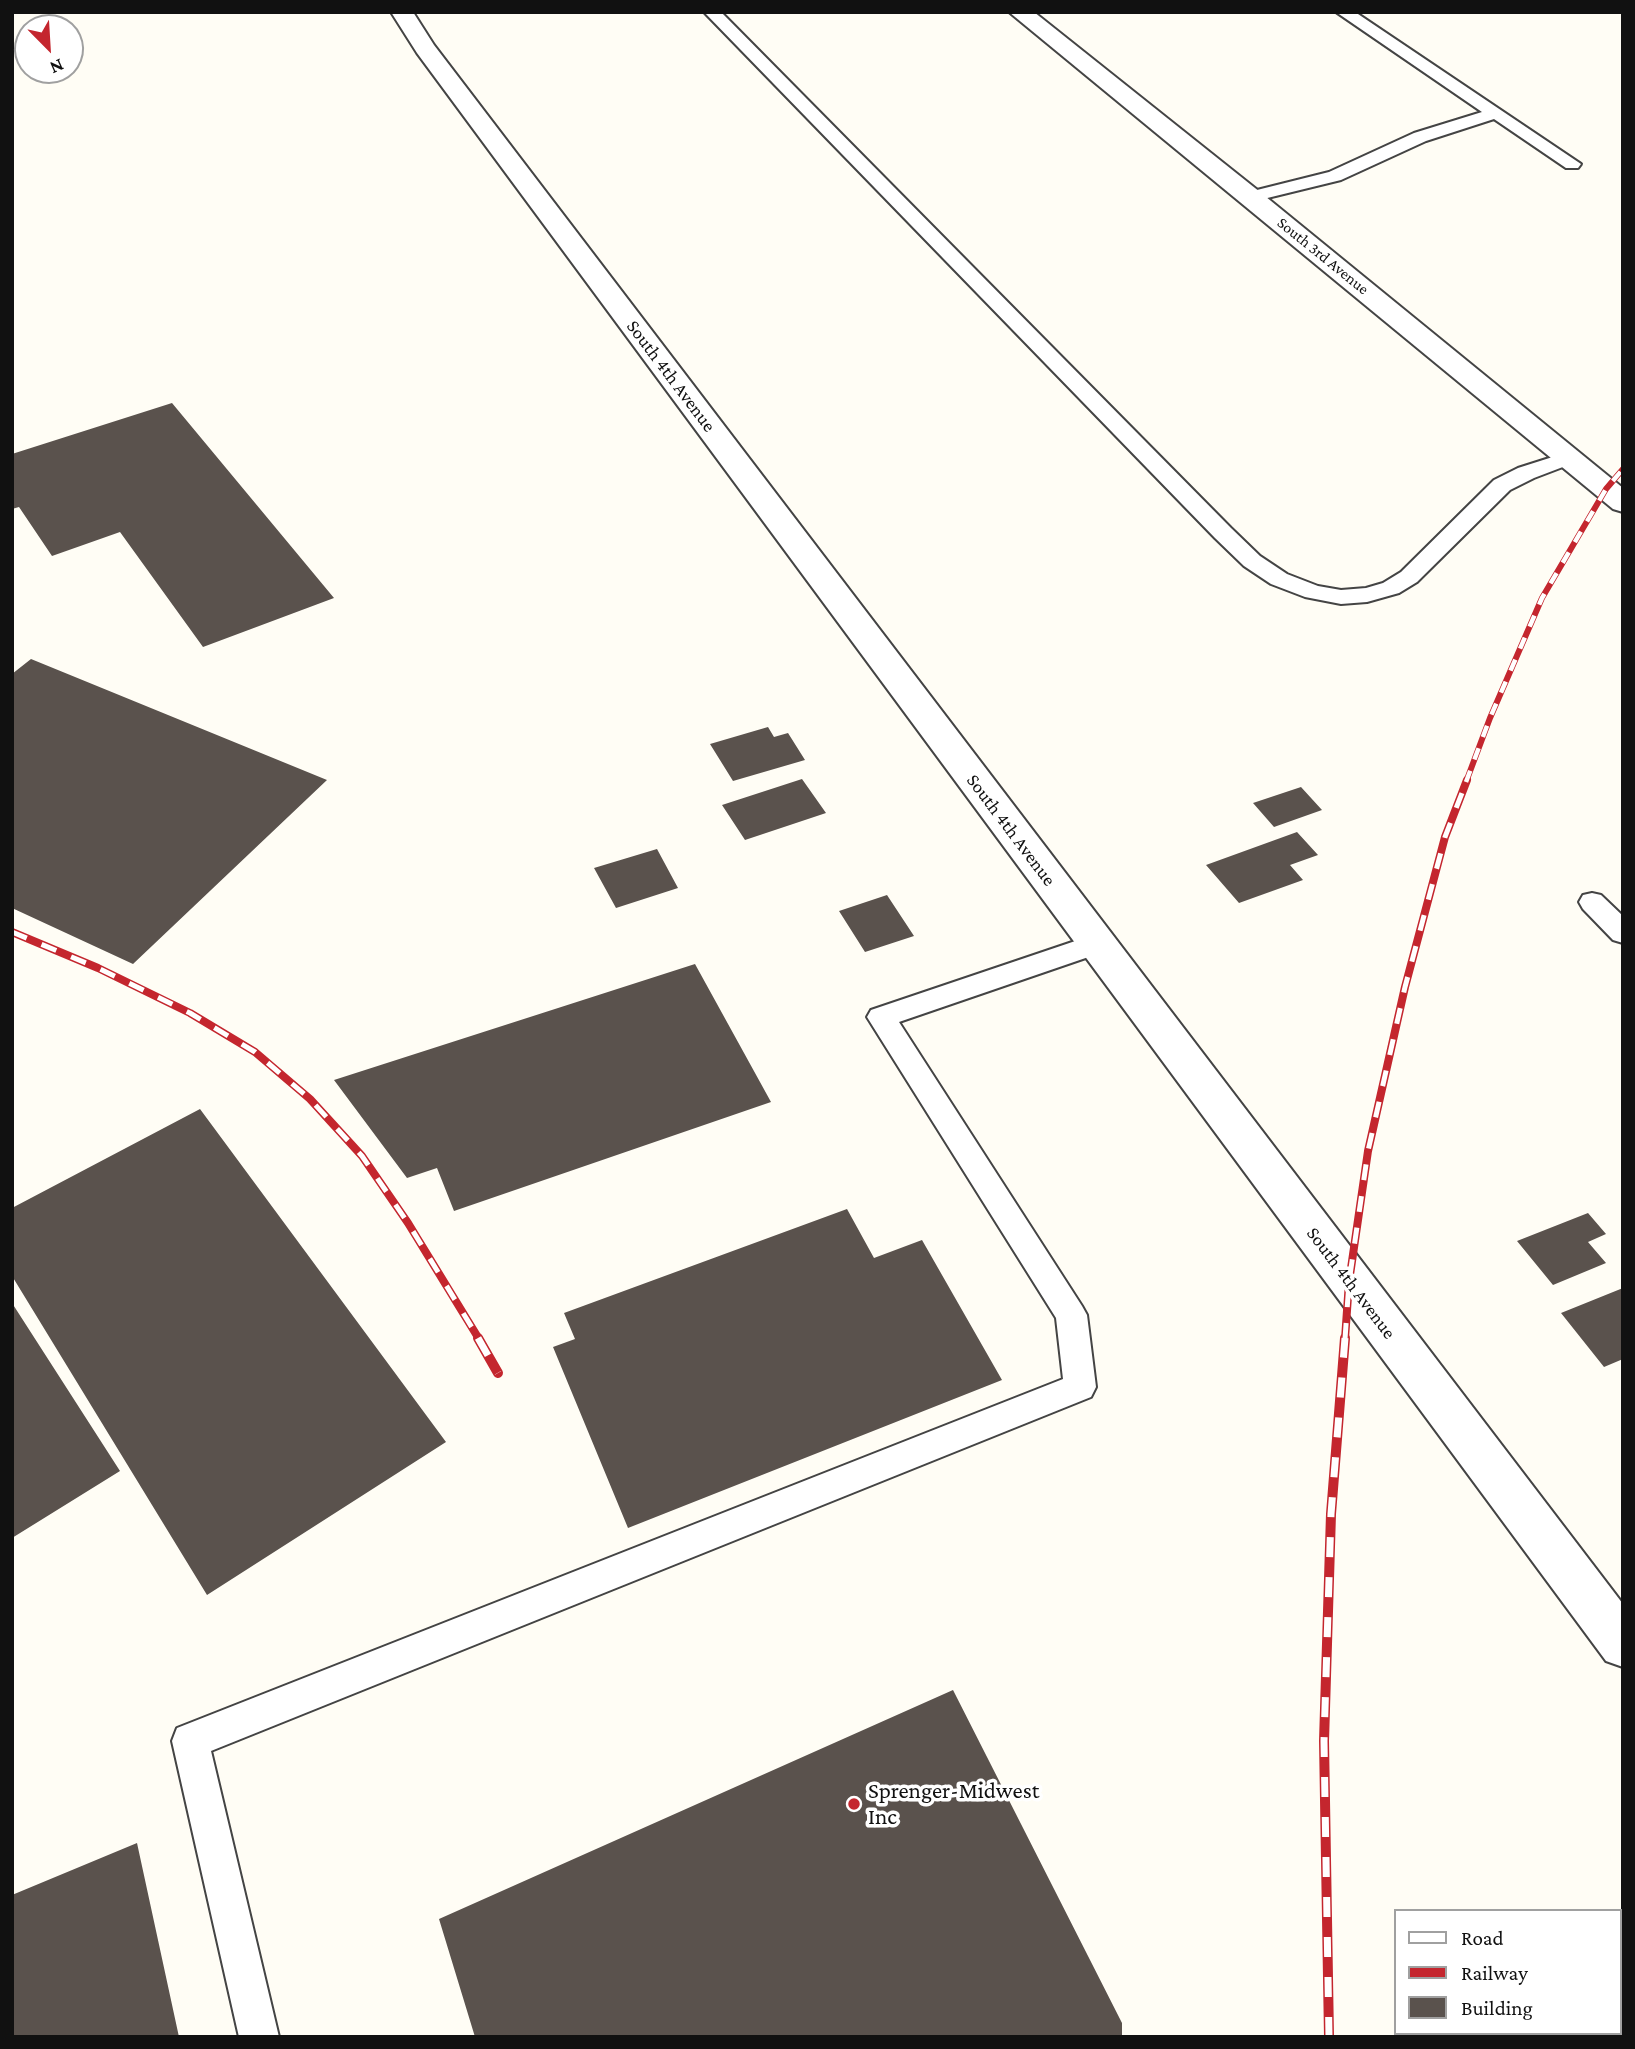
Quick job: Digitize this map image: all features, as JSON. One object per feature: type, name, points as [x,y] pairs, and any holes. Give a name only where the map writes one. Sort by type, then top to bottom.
[{"type":"street","name":"South 4th Avenue","points":[[402,12],[425,48],[1623,1644]]},
{"type":"street","name":"South 3rd Avenue","points":[[1020,12],[1251,197],[1623,503]]},
{"type":"lane","points":[[712,12],[1233,542],[1252,561],[1279,579],[1313,592],[1341,597],[1367,596],[1391,588],[1409,577],[1502,485],[1526,473],[1569,458]]},
{"type":"lane","points":[[1344,12],[1572,164]]},
{"type":"lane","points":[[1251,197],[1335,176],[1420,137],[1496,113]]},
{"type":"lane","points":[[1592,902],[1623,933]]},
{"type":"lane","points":[[259,2037],[190,1741],[1080,1387],[1071,1315],[881,1017],[1096,944]]},
{"type":"building","points":[[172,403],[334,598],[203,647],[120,532],[52,556],[19,507],[12,509],[12,454]]},
{"type":"building","points":[[31,659],[327,780],[133,964],[12,908],[12,674]]},
{"type":"building","points":[[768,727],[774,737],[788,733],[805,760],[733,781],[710,744]]},
{"type":"building","points":[[802,779],[826,813],[745,840],[722,805]]},
{"type":"building","points":[[1301,787],[1322,810],[1274,827],[1253,803]]},
{"type":"building","points":[[1297,832],[1318,855],[1290,865],[1303,880],[1239,903],[1206,865]]},
{"type":"building","points":[[657,849],[678,888],[616,908],[594,868]]},
{"type":"building","points":[[887,895],[914,936],[865,952],[839,911]]},
{"type":"building","points":[[695,964],[771,1102],[454,1211],[437,1168],[407,1178],[334,1080]]},
{"type":"building","points":[[200,1109],[446,1442],[207,1595],[12,1276],[12,1208]]},
{"type":"building","points":[[847,1209],[874,1258],[922,1240],[1002,1380],[628,1528],[553,1347],[575,1339],[564,1313]]},
{"type":"building","points":[[1588,1213],[1606,1234],[1588,1242],[1606,1263],[1553,1285],[1517,1241]]},
{"type":"building","points":[[1623,1288],[1623,1359],[1604,1367],[1561,1313]]},
{"type":"building","points":[[12,1303],[120,1471],[12,1538]]},
{"type":"building","name":"Sprenger-Midwest Inc","points":[[953,1690],[1122,2023],[1122,2037],[475,2037],[439,1919]]},
{"type":"building","points":[[137,1843],[179,2037],[12,2037],[12,1895]]},
{"type":"building","points":[[1623,2009],[1623,2037],[1539,2035],[1621,2035]]},
{"type":"railway","points":[[1466,782],[1490,718],[1542,598],[1606,489],[1623,469]]},
{"type":"railway","points":[[1345,1339],[1349,1282],[1368,1151],[1405,987],[1445,837],[1467,780]]},
{"type":"railway","points":[[12,932],[98,968],[190,1013],[255,1052],[310,1099],[362,1156],[408,1223],[479,1339]]},
{"type":"railway","points":[[478,1338],[498,1373]]},
{"type":"railway","points":[[1329,2037],[1324,1741],[1331,1514],[1345,1338]]},
{"type":"place","name":"Sprenger-Midwest Inc","points":[[854,1804]]}]
